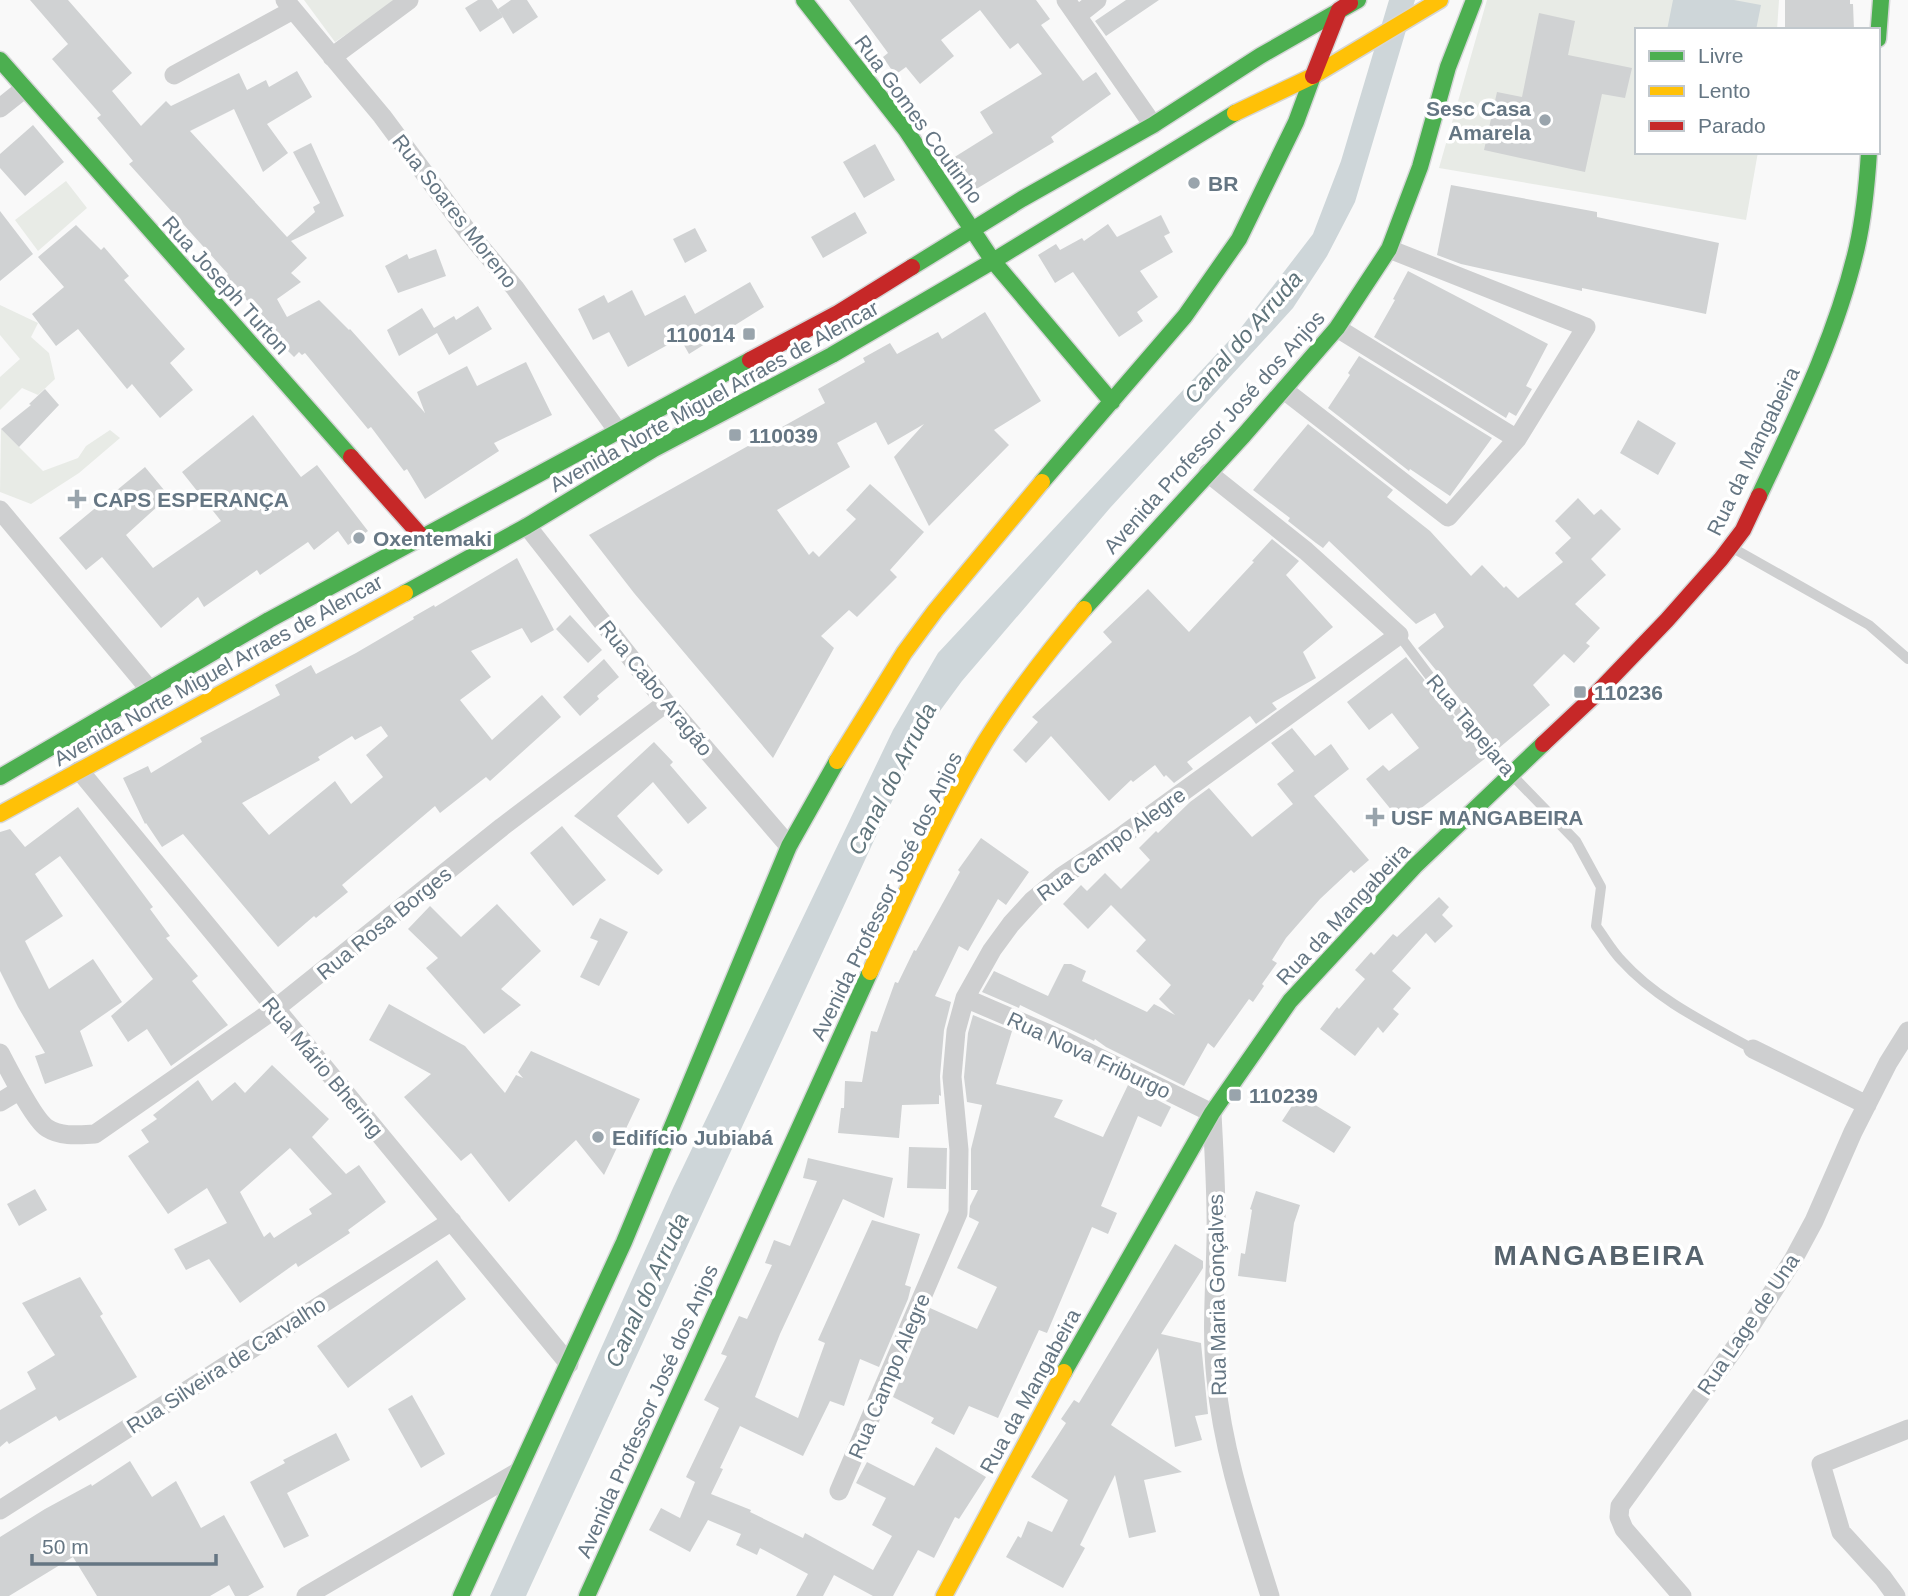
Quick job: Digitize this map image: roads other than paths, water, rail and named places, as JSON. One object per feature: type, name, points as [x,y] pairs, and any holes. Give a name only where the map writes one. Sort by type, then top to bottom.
[{"type":"main road","name":"Rua Gomes Coutinho","points":[[804,0],[906,130],[993,261],[1112,402]]},
{"type":"main road","name":"Avenida Norte Miguel Arraes de Alencar","points":[[0,777],[269,620],[838,313],[1021,199],[1153,125],[1356,0]]},
{"type":"main road","name":"Avenida Norte Miguel Arraes de Alencar","points":[[0,814],[527,526],[654,449],[832,355],[993,261],[1238,111],[1311,81],[1350,54],[1440,0]]},
{"type":"main road","name":"Avenida Professor José dos Anjos","points":[[587,1596],[890,927],[933,838],[985,741],[1037,665],[1107,582],[1338,328],[1389,249],[1420,167],[1448,67],[1474,0]]},
{"type":"main road","points":[[1879,28],[1881,0]]},
{"type":"main road","points":[[461,1596],[629,1230],[789,846],[854,730],[935,611],[1185,316],[1239,239],[1278,160],[1339,10]]},
{"type":"main road","points":[[1311,81],[1421,22]]},
{"type":"main road","name":"Avenida Professor José dos Anjos","points":[[1444,41],[1448,67]]},
{"type":"main road","name":"Rua Joseph Turton","points":[[0,60],[422,537]]},
{"type":"main road","points":[[1238,111],[1256,118]]},
{"type":"main road","points":[[1273,129],[1279,138],[1278,160]]},
{"type":"main road","name":"Rua da Mangabeira","points":[[944,1596],[1075,1351],[1212,1113],[1290,1002],[1415,866],[1594,696],[1667,620],[1731,547],[1742,530],[1812,383],[1844,294],[1857,247],[1866,198],[1870,154]]},
{"type":"street","points":[[332,57],[409,0]]},
{"type":"street","points":[[1097,0],[1072,7],[1153,125]]},
{"type":"street","points":[[174,75],[289,5]]},
{"type":"street","name":"Rua Soares Moreno","points":[[289,5],[382,116],[468,232],[515,288],[617,430]]},
{"type":"street","points":[[0,108],[24,89]]},
{"type":"street","points":[[1284,390],[1448,517],[1517,439],[1586,327],[1389,249]]},
{"type":"street","points":[[1338,328],[1517,439]]},
{"type":"street","name":"Rua Tapejara","points":[[1208,473],[1306,551],[1399,635]]},
{"type":"street","points":[[0,510],[150,690]]},
{"type":"street","name":"Rua Cabo Aragão","points":[[527,526],[666,703],[789,846]]},
{"type":"street","name":"Rua Campo Alegre","points":[[839,1490],[957,1213],[959,1150],[952,1077],[956,1031],[965,998],[992,950],[1033,900],[1061,877],[1399,635]]},
{"type":"street","name":"Rua Rosa Borges","points":[[20,1090],[45,1127],[68,1136],[95,1134],[275,1009],[502,827],[666,703]]},
{"type":"street","name":"Rua Mário Bhering","points":[[79,769],[569,1364]]},
{"type":"street","name":"Rua Nova Friburgo","points":[[965,998],[1063,1040],[1212,1113]]},
{"type":"street","name":"Rua Lage de Una","points":[[1682,1596],[1624,1529],[1619,1517],[1620,1506],[1750,1327],[1793,1260],[1888,1063],[1908,1031]]},
{"type":"street","points":[[1753,1049],[1867,1105]]},
{"type":"street","points":[[0,1053],[20,1090],[0,1102]]},
{"type":"street","name":"Rua Maria Gonçalves","points":[[1212,1113],[1216,1240],[1213,1319],[1215,1377],[1222,1427],[1270,1596]]},
{"type":"street","name":"Rua Silveira de Carvalho","points":[[0,1510],[452,1221]]},
{"type":"street","points":[[1896,1596],[1841,1532],[1821,1464],[1908,1429]]},
{"type":"street","points":[[306,1596],[519,1471]]},
{"type":"lane","points":[[1731,547],[1870,625],[1908,659]]},
{"type":"lane","name":"Rua Tapejara","points":[[1399,635],[1510,774],[1576,841],[1601,887],[1596,926],[1621,961],[1641,980],[1679,1008],[1753,1049]]},
{"type":"water","name":"Canal do Arruda","points":[[1389,0],[1415,0],[1355,202],[1327,256],[1293,308],[1110,508],[962,681],[923,734],[526,1596],[490,1596],[673,1188],[893,730],[938,653],[1240,329],[1313,234],[1341,161]]},
{"type":"water","points":[[1673,0],[1734,0],[1761,5],[1756,28],[1667,28]]},
{"type":"place","name":"Sesc Casa Amarela","points":[[1545,120]]},
{"type":"place","name":"BR","points":[[1194,183]]},
{"type":"place","name":"110014","points":[[749,334]]},
{"type":"place","name":"110039","points":[[735,435]]},
{"type":"place","name":"CAPS ESPERANÇA","points":[[77,499]]},
{"type":"place","name":"Oxentemaki","points":[[359,538]]},
{"type":"place","name":"110236","points":[[1580,692]]},
{"type":"place","name":"USF MANGABEIRA","points":[[1375,817]]},
{"type":"place","name":"110239","points":[[1235,1095]]},
{"type":"place","name":"Edifício Jubiabá","points":[[598,1137]]},
{"type":"district","name":"MANGABEIRA","points":[[1600,1255]]}]
